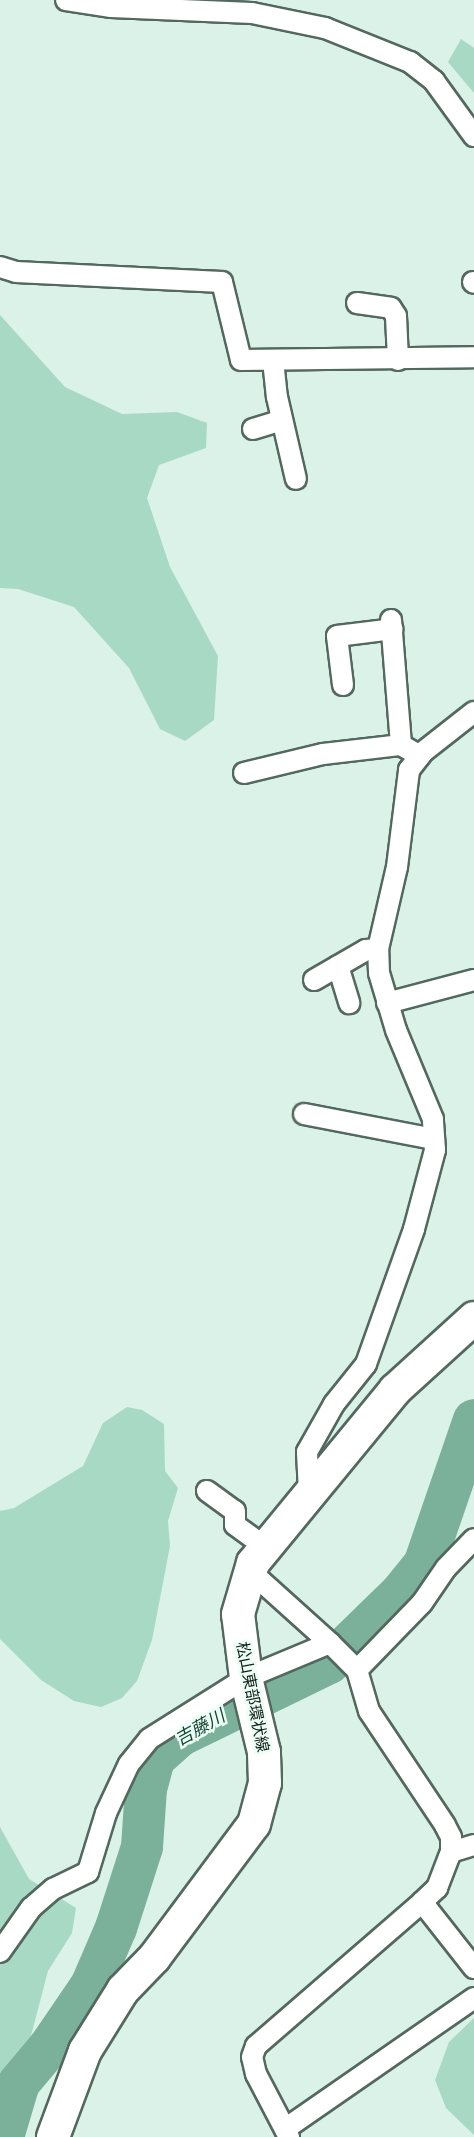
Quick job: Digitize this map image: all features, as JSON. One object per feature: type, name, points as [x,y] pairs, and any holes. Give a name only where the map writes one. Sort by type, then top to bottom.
[{"type":"main road","name":"松山東部環状線","points":[[53,2137],[85,2051],[123,1990],[154,1958],[254,1824],[265,1783],[238,1614],[257,1559],[309,1492],[395,1390],[474,1318]]},
{"type":"street","points":[[66,0],[111,7],[252,13],[325,28],[410,62],[434,81],[474,135]]},
{"type":"street","points":[[0,267],[16,272],[222,282],[241,360],[398,360],[474,357]]},
{"type":"street","points":[[357,303],[391,308],[396,316],[398,360]]},
{"type":"street","points":[[273,360],[282,420],[296,479]]},
{"type":"street","points":[[253,429],[282,420]]},
{"type":"street","points":[[343,685],[337,636],[392,625],[401,745]]},
{"type":"street","points":[[309,1492],[307,1452],[334,1404],[366,1364],[414,1229],[434,1139],[433,1119],[387,1003],[379,973],[378,950],[397,867],[409,770],[420,756],[474,712]]},
{"type":"street","points":[[244,773],[323,754],[401,745],[420,756]]},
{"type":"street","points":[[314,980],[366,950],[378,950]]},
{"type":"street","points":[[338,966],[349,1003]]},
{"type":"street","points":[[387,1003],[474,980]]},
{"type":"street","points":[[304,1114],[434,1139]]},
{"type":"street","points":[[207,1491],[235,1511],[235,1524],[257,1559],[354,1667],[369,1711],[451,1837],[451,1852],[437,1888],[256,2046],[252,2057],[256,2074],[287,2133],[474,1998]]},
{"type":"street","points":[[354,1667],[422,1603],[446,1568],[474,1539]]},
{"type":"street","points":[[0,1952],[31,1908],[53,1889],[88,1872],[106,1814],[129,1764],[149,1739],[250,1690],[332,1645]]},
{"type":"street","points":[[451,1852],[474,1845]]},
{"type":"street","points":[[422,1902],[474,1968]]},
{"type":"green space","points":[[461,39],[474,48],[474,93],[448,62]]},
{"type":"green space","points":[[0,315],[65,387],[122,414],[177,412],[207,423],[206,448],[159,465],[147,498],[170,567],[218,656],[214,720],[185,741],[160,729],[129,668],[74,607],[18,589],[0,588]]},
{"type":"green space","points":[[127,1407],[142,1410],[164,1424],[165,1471],[178,1488],[168,1521],[170,1546],[152,1640],[137,1681],[122,1698],[101,1707],[74,1701],[41,1680],[0,1639],[0,1511],[14,1508],[83,1466],[103,1423]]},
{"type":"green space","points":[[0,1827],[29,1879],[76,1908],[72,1933],[48,1971],[26,2055],[0,2093]]},
{"type":"green space","points":[[474,2018],[474,2135],[446,2108],[435,2080],[449,2042]]},
{"type":"waterway","name":"吉藤川","points":[[3,2137],[19,2083],[50,2046],[91,1986],[116,1928],[142,1847],[146,1789],[154,1759],[181,1735],[329,1663],[401,1593],[424,1565],[474,1420]]}]
